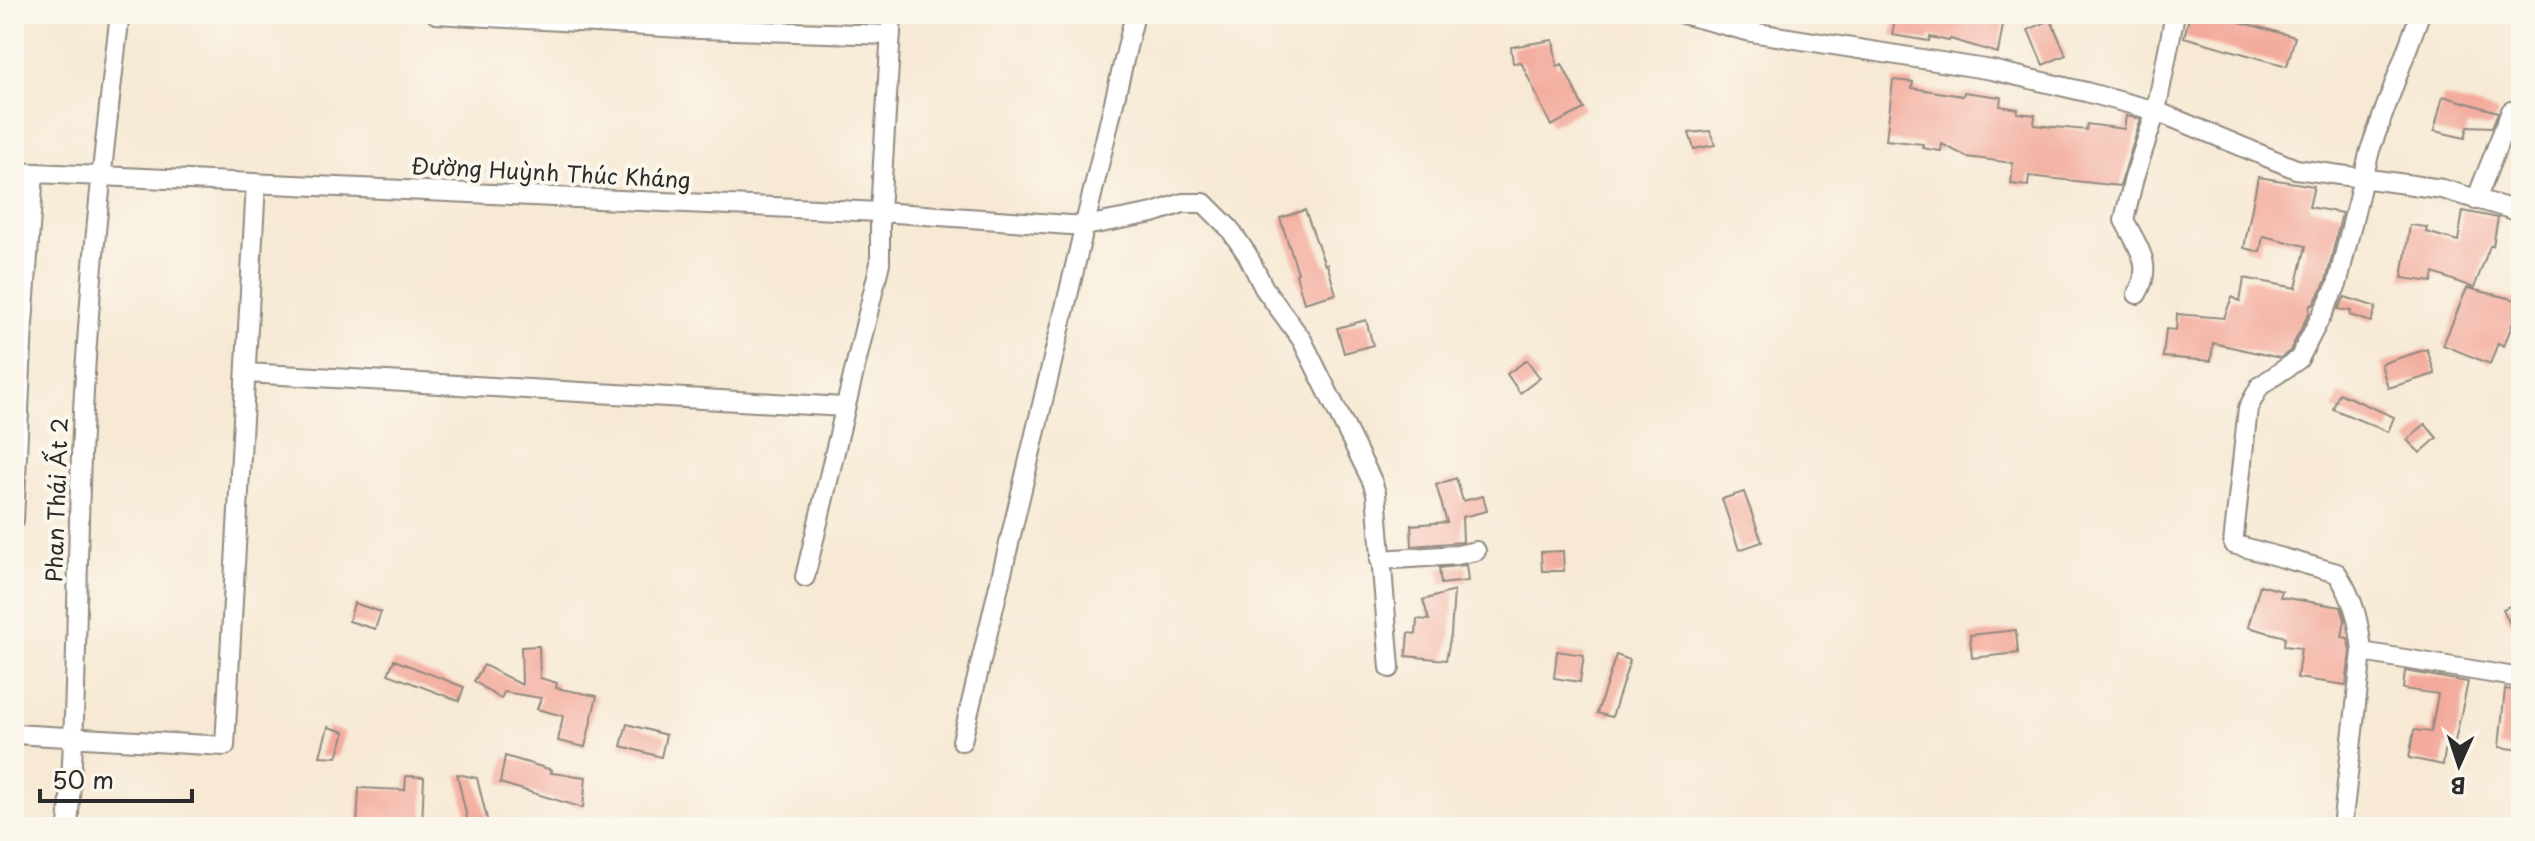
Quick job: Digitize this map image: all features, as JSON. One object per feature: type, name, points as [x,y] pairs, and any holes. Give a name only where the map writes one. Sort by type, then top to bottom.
[{"type":"street","name":"Phan Thái Ất 2","points":[[68,827],[75,738],[82,432],[100,176],[120,14]]},
{"type":"street","points":[[436,14],[700,29],[891,35]]},
{"type":"street","points":[[805,577],[880,263],[880,212],[892,14]]},
{"type":"street","points":[[962,741],[1135,14]]},
{"type":"street","points":[[1683,14],[1760,34],[1992,70],[2156,111],[2296,169],[2442,189],[2521,212]]},
{"type":"street","points":[[1759,14],[1760,34]]},
{"type":"street","points":[[2137,294],[2144,282],[2144,259],[2124,220],[2156,111],[2175,14]]},
{"type":"street","points":[[2342,827],[2362,652],[2351,594],[2337,573],[2233,544],[2248,408],[2260,386],[2299,359],[2337,285],[2370,150],[2420,14]]},
{"type":"street","points":[[2476,200],[2511,111]]},
{"type":"street","name":"Đường Huỳnh Thúc Kháng","points":[[14,172],[880,212],[1085,226],[1153,213],[1183,203],[1204,203],[1229,228],[1279,310],[1302,340],[1372,481],[1376,493],[1380,560]]},
{"type":"street","name":"Phan Thái Ất 2","points":[[14,520],[18,324],[34,173]]},
{"type":"street","points":[[14,734],[225,746],[256,183]]},
{"type":"street","points":[[246,373],[844,407]]},
{"type":"street","points":[[1390,668],[1380,560],[1476,551]]},
{"type":"street","points":[[2362,652],[2521,678]]},
{"type":"building","points":[[1896,14],[2005,14],[1998,53],[1950,39],[1930,37],[1929,41],[1892,35]]},
{"type":"building","points":[[2190,14],[2211,14],[2295,37],[2287,66],[2184,37]]},
{"type":"building","points":[[2051,20],[2066,55],[2043,65],[2028,30]]},
{"type":"building","points":[[1553,40],[1557,67],[1562,64],[1584,109],[1551,126],[1521,62],[1513,63],[1511,47]]},
{"type":"building","points":[[1893,80],[1913,82],[1912,88],[1963,96],[1964,92],[2001,97],[2000,106],[2018,109],[2017,113],[2035,115],[2034,125],[2086,130],[2087,124],[2124,129],[2126,116],[2141,119],[2120,186],[2029,176],[2028,186],[2011,184],[2013,163],[1967,157],[1942,144],[1941,151],[1922,148],[1923,144],[1886,140]]},
{"type":"building","points":[[2443,96],[2498,112],[2492,127],[2468,126],[2465,138],[2434,131]]},
{"type":"building","points":[[1710,131],[1715,145],[1694,149],[1689,133]]},
{"type":"building","points":[[2258,177],[2314,186],[2309,207],[2342,213],[2326,281],[2313,305],[2310,305],[2290,351],[2280,358],[2213,343],[2211,361],[2163,357],[2166,329],[2176,330],[2177,314],[2224,318],[2232,297],[2240,301],[2244,278],[2296,288],[2306,246],[2263,236],[2260,252],[2244,248]]},
{"type":"building","points":[[1305,210],[1336,294],[1304,303],[1280,218]]},
{"type":"building","points":[[2463,211],[2498,218],[2493,246],[2490,246],[2474,288],[2434,273],[2432,282],[2402,278],[2410,225],[2427,227],[2426,232],[2458,241]]},
{"type":"building","points":[[2467,288],[2521,301],[2504,346],[2498,343],[2490,364],[2443,345]]},
{"type":"building","points":[[2345,297],[2376,307],[2371,322],[2350,315],[2351,311],[2338,309]]},
{"type":"building","points":[[1366,320],[1373,345],[1344,353],[1337,328]]},
{"type":"building","points":[[2427,349],[2435,374],[2388,388],[2381,364]]},
{"type":"building","points":[[1527,360],[1540,378],[1520,393],[1507,374]]},
{"type":"building","points":[[2339,393],[2394,417],[2388,432],[2333,409]]},
{"type":"building","points":[[2425,424],[2437,438],[2420,453],[2407,440]]},
{"type":"building","points":[[1456,478],[1463,501],[1483,496],[1487,511],[1462,517],[1463,542],[1412,546],[1411,525],[1447,522],[1436,485]]},
{"type":"building","points":[[1744,492],[1762,542],[1739,550],[1722,499]]},
{"type":"building","points":[[1563,551],[1564,571],[1542,571],[1541,552]]},
{"type":"building","points":[[1466,565],[1468,581],[1441,584],[1439,568]]},
{"type":"building","points":[[2260,585],[2282,591],[2280,597],[2341,607],[2345,620],[2342,637],[2348,638],[2350,652],[2346,685],[2297,678],[2301,648],[2284,646],[2285,637],[2248,627]]},
{"type":"building","points":[[1454,591],[1446,660],[1406,656],[1408,633],[1416,634],[1417,619],[1429,620],[1423,600]]},
{"type":"building","points":[[2521,601],[2521,647],[2503,609]]},
{"type":"building","points":[[354,603],[381,612],[375,629],[349,621]]},
{"type":"building","points":[[2016,630],[2018,653],[1972,658],[1970,635]]},
{"type":"building","points":[[539,646],[540,678],[557,683],[556,688],[597,696],[585,747],[558,741],[563,716],[537,709],[541,698],[504,692],[501,699],[474,681],[484,665],[522,685],[521,647]]},
{"type":"building","points":[[1557,651],[1584,655],[1580,682],[1554,678]]},
{"type":"building","points":[[1616,655],[1630,660],[1612,717],[1597,713]]},
{"type":"building","points":[[394,660],[464,687],[459,701],[388,674]]},
{"type":"building","points":[[2405,671],[2468,682],[2454,746],[2446,745],[2443,765],[2409,758],[2414,730],[2431,732],[2438,694],[2403,689]]},
{"type":"building","points":[[2505,689],[2521,691],[2521,750],[2499,747]]},
{"type":"building","points":[[627,724],[666,735],[661,757],[621,746]]},
{"type":"building","points":[[328,727],[345,732],[337,757],[320,756]]},
{"type":"building","points":[[505,756],[552,770],[551,773],[586,777],[583,808],[500,783]]},
{"type":"building","points":[[457,774],[477,778],[489,827],[469,827]]},
{"type":"building","points":[[406,776],[424,777],[422,827],[357,827],[359,788],[405,790]]}]
